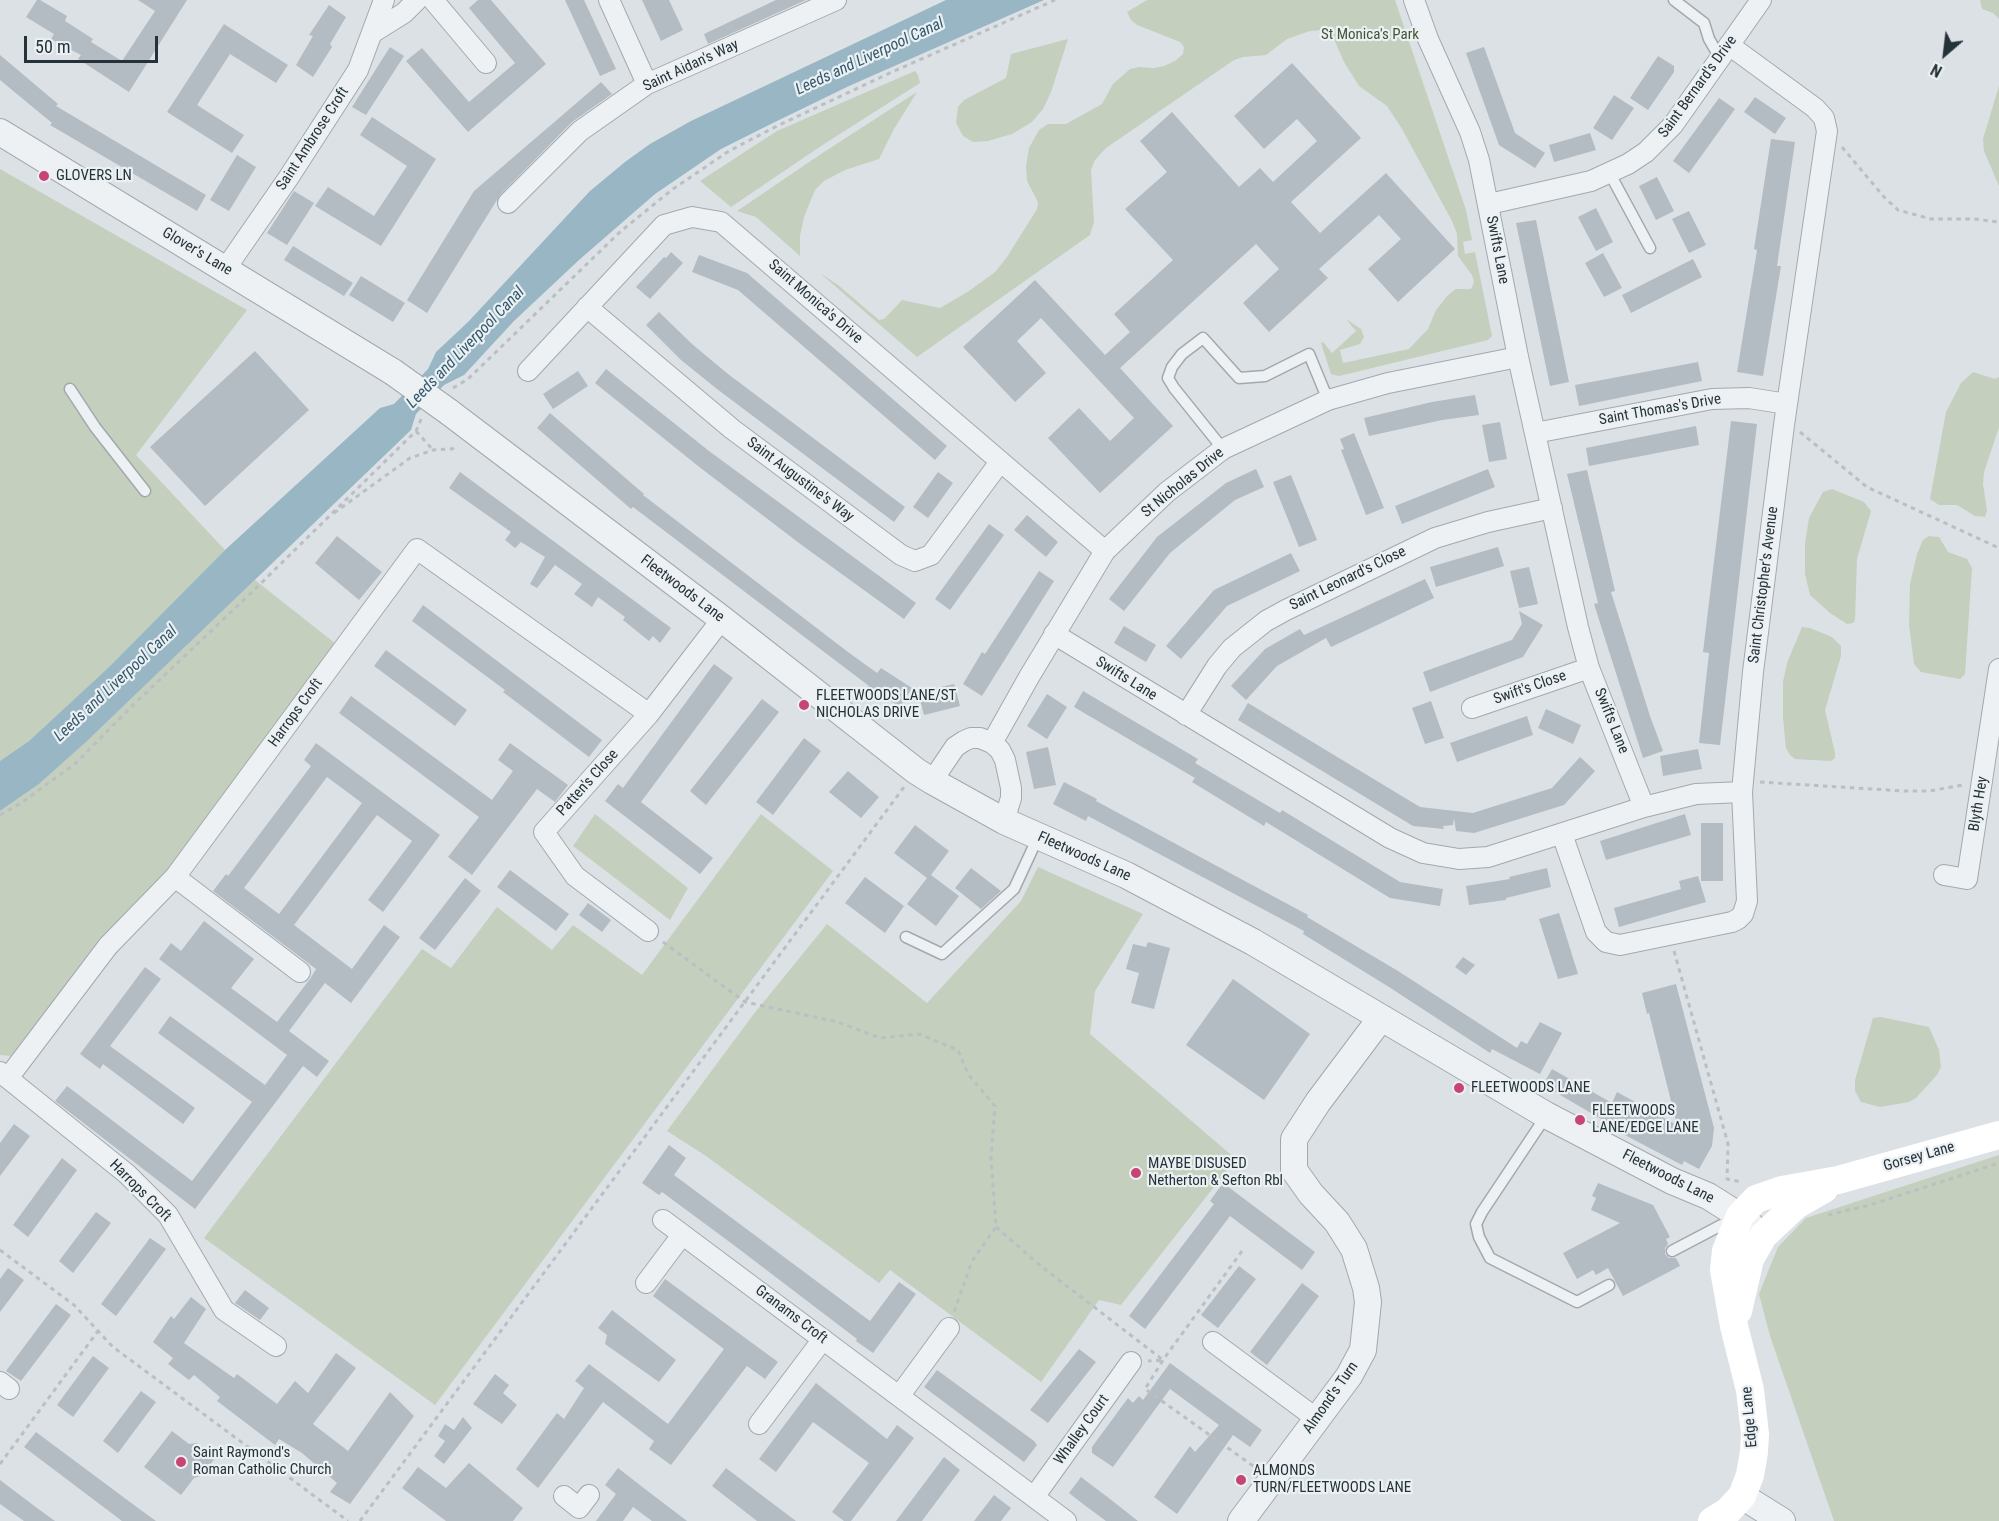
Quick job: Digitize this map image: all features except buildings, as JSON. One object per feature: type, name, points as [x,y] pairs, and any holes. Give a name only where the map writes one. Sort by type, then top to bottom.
[{"type":"main road","name":"Gorsey Lane","points":[[1740,1216],[1756,1199],[1782,1190],[1838,1180],[1999,1135]]},
{"type":"main road","name":"Gorsey Lane","points":[[1763,1236],[1796,1205],[1838,1180]]},
{"type":"main road","name":"Edge Lane","points":[[1740,1216],[1726,1251],[1724,1270],[1734,1326],[1750,1390],[1755,1434],[1753,1462],[1742,1496]]},
{"type":"main road","name":"Edge Lane","points":[[1734,1326],[1748,1266],[1755,1247],[1763,1236]]},
{"type":"main road","points":[[1712,1521],[1742,1496]]},
{"type":"street","name":"Saint Ambrose Croft","points":[[226,268],[289,177],[358,70],[384,0]]},
{"type":"street","points":[[372,33],[404,13],[417,0]]},
{"type":"street","points":[[433,0],[486,63]]},
{"type":"street","points":[[609,0],[647,84]]},
{"type":"street","name":"Saint Aidan's Way","points":[[508,203],[580,131],[647,84],[836,0]]},
{"type":"street","name":"Swifts Lane","points":[[1054,634],[1390,838],[1424,853],[1459,859],[1488,857],[1644,807],[1589,668],[1563,570],[1552,508],[1518,357],[1489,204],[1470,132],[1428,39],[1414,0]]},
{"type":"street","name":"Saint Bernard's Drive","points":[[1489,204],[1571,187],[1610,174],[1628,165],[1662,138],[1673,125],[1761,0]]},
{"type":"street","name":"Saint Christopher's Avenue","points":[[1562,834],[1596,932],[1614,945],[1732,921],[1743,914],[1747,901],[1743,787],[1753,672],[1784,425],[1826,141],[1826,124],[1820,112],[1725,51]]},
{"type":"street","name":"Glover's Lane","points":[[0,132],[226,268],[443,404]]},
{"type":"street","name":"Saint Monica's Drive","points":[[528,371],[664,225],[692,217],[721,222],[1105,551]]},
{"type":"street","name":"Saint Augustine's Way","points":[[587,307],[732,429],[901,555],[915,561],[931,555],[1000,462]]},
{"type":"street","name":"St Nicholas Drive","points":[[992,743],[1054,634],[1105,551],[1167,492],[1223,448],[1328,400],[1388,383],[1518,357]]},
{"type":"street","name":"Saint Thomas's Drive","points":[[1534,433],[1712,399],[1749,398],[1787,404]]},
{"type":"street","name":"Fleetwoods Lane","points":[[443,404],[476,432],[924,776],[1004,821],[1126,875],[1253,942],[1546,1115],[1672,1182],[1708,1196],[1740,1216],[1763,1236]]},
{"type":"street","name":"Saint Leonard's Close","points":[[1186,715],[1212,672],[1232,648],[1276,615],[1435,538],[1552,508]]},
{"type":"street","name":"Harrops Croft","points":[[276,1346],[224,1310],[168,1215],[128,1174],[4,1075],[108,946],[175,878],[417,549],[649,714]]},
{"type":"street","name":"Patten's Close","points":[[648,931],[575,876],[544,832],[649,714],[722,619]]},
{"type":"street","name":"Swift's Close","points":[[1472,708],[1589,668]]},
{"type":"street","name":"Blyth Hey","points":[[1944,875],[1967,879],[1988,780],[1999,669]]},
{"type":"street","points":[[924,776],[964,741],[980,738],[992,743],[1000,750],[1005,760],[1011,788],[1011,798],[1004,821]]},
{"type":"street","points":[[1644,807],[1696,794],[1743,787]]},
{"type":"street","points":[[175,878],[300,972]]},
{"type":"street","name":"Almond's Turn","points":[[1241,1521],[1349,1377],[1363,1350],[1368,1302],[1354,1249],[1337,1222],[1311,1194],[1294,1170],[1294,1139],[1318,1102],[1381,1018]]},
{"type":"street","name":"Granams Croft","points":[[663,1220],[1066,1521]]},
{"type":"street","points":[[646,1283],[682,1234]]},
{"type":"street","points":[[900,1395],[949,1328]]},
{"type":"street","points":[[759,1424],[823,1339]]},
{"type":"street","points":[[1213,1342],[1317,1419]]},
{"type":"street","name":"Whalley Court","points":[[1034,1497],[1131,1362]]},
{"type":"street","points":[[1742,1496],[1782,1521]]},
{"type":"lane","points":[[1674,0],[1704,23],[1709,39],[1725,51]]},
{"type":"lane","points":[[1610,174],[1650,248]]},
{"type":"lane","points":[[1223,448],[1168,378],[1172,367],[1182,354],[1203,338],[1239,378],[1265,376],[1309,354],[1328,400]]},
{"type":"lane","points":[[70,389],[95,427],[145,491]]},
{"type":"lane","points":[[906,937],[942,954],[1014,889],[1038,837]]},
{"type":"lane","points":[[1546,1115],[1482,1212],[1476,1224],[1479,1237],[1490,1258],[1577,1302],[1609,1285]]},
{"type":"lane","points":[[1672,1251],[1740,1216]]},
{"type":"path","points":[[0,815],[21,803],[76,763],[416,431],[422,418],[443,404],[621,231],[673,189],[729,151],[777,126],[1055,0]]},
{"type":"path","points":[[1826,141],[1839,143],[1884,197],[1898,210],[1931,219],[1974,219],[1999,222]]},
{"type":"path","points":[[1784,425],[1796,428],[1867,487],[1999,548]]},
{"type":"path","points":[[416,431],[433,450]]},
{"type":"path","points":[[325,519],[410,458],[433,450],[452,449],[476,432]]},
{"type":"path","points":[[360,1521],[745,1002],[924,776]]},
{"type":"path","points":[[1743,787],[1808,783],[1904,791],[1929,790],[1988,780]]},
{"type":"path","points":[[648,931],[745,1002],[838,1022],[880,1038],[919,1034],[958,1050],[968,1074],[995,1106],[991,1157],[996,1227],[972,1261],[949,1328]]},
{"type":"path","points":[[1669,934],[1728,1144],[1727,1179],[1746,1183]]},
{"type":"path","points":[[1818,1217],[1870,1206],[1999,1163]]},
{"type":"path","points":[[996,1227],[1042,1267],[1163,1360]]},
{"type":"path","points":[[0,1250],[74,1305],[113,1347],[348,1521]]},
{"type":"path","points":[[1242,1251],[1163,1360],[1145,1389],[1272,1480]]},
{"type":"path","points":[[0,1464],[98,1331]]},
{"type":"path","points":[[1131,1362],[1163,1360]]},
{"type":"green space","name":"St Monica's Park","points":[[1147,0],[1395,0],[1466,210],[1472,240],[1463,242],[1465,254],[1475,252],[1492,336],[1488,340],[1339,376],[1331,374],[1321,343],[1323,342],[1332,353],[1356,331],[1346,319],[1361,329],[1364,337],[1360,344],[1340,350],[1343,363],[1409,349],[1428,329],[1436,310],[1447,296],[1456,289],[1471,289],[1474,282],[1472,275],[1458,256],[1457,234],[1452,221],[1402,129],[1387,106],[1359,86],[1344,62],[1334,39],[1323,30],[1310,31],[1287,39],[1266,55],[1234,60],[1106,148],[1095,160],[1091,170],[1094,222],[1090,235],[917,357],[820,273],[838,285],[879,320],[884,319],[902,300],[940,308],[995,272],[1037,209],[1038,202],[1027,181],[1026,166],[1029,148],[1039,130],[1048,124],[1066,124],[1102,104],[1113,84],[1130,69],[1164,66],[1183,54],[1184,47],[1180,42],[1137,25],[1131,20],[1127,12]]},
{"type":"green space","points":[[1980,0],[1999,0],[1999,19],[1993,13],[1982,9]]},
{"type":"green space","points":[[1068,39],[1051,92],[1043,109],[1032,122],[1012,134],[988,141],[973,142],[963,136],[956,123],[958,107],[964,100],[1006,78],[1011,54]]},
{"type":"green space","points":[[915,71],[920,83],[731,207],[700,181],[777,131]]},
{"type":"green space","points":[[1999,86],[1999,186],[1984,151],[1983,139]]},
{"type":"green space","points":[[917,92],[879,159],[845,170],[824,181],[815,190],[804,217],[800,236],[800,256],[756,217],[737,211],[824,152]]},
{"type":"green space","points":[[0,169],[247,310],[136,455],[225,550],[109,667],[29,741],[0,761]]},
{"type":"green space","points":[[1973,372],[1995,379],[1999,377],[1999,427],[1984,472],[1983,484],[1987,511],[1985,517],[1975,516],[1957,505],[1939,505],[1930,499],[1946,412],[1961,383]]},
{"type":"green space","points":[[1832,489],[1864,502],[1871,511],[1857,559],[1855,620],[1847,624],[1830,613],[1810,595],[1805,574],[1805,543],[1809,518],[1823,492]]},
{"type":"green space","points":[[1929,536],[1939,537],[1948,552],[1967,559],[1972,568],[1965,674],[1960,679],[1921,672],[1914,664],[1909,625],[1910,584],[1917,554],[1923,540]]},
{"type":"green space","points":[[255,580],[336,644],[169,875],[102,939],[11,1056],[0,1055],[0,811],[39,784],[85,743]]},
{"type":"green space","points":[[1802,627],[1832,637],[1841,646],[1841,656],[1825,710],[1835,753],[1835,758],[1831,761],[1795,759],[1786,748],[1783,682],[1787,663]]},
{"type":"green space","points":[[595,814],[688,888],[670,920],[573,846]]},
{"type":"green space","points":[[761,814],[833,871],[435,1405],[204,1238],[422,949],[451,968],[497,907],[552,950],[573,925],[642,975]]},
{"type":"green space","points":[[1038,867],[1143,914],[1095,991],[1090,1034],[1236,1159],[1121,1305],[1099,1300],[1041,1382],[890,1270],[879,1283],[706,1156],[667,1131],[753,1015],[827,924],[927,1003],[1021,901]]},
{"type":"green space","points":[[1881,1017],[1929,1027],[1939,1050],[1941,1067],[1937,1075],[1916,1098],[1909,1102],[1880,1107],[1861,1102],[1855,1091],[1855,1080],[1873,1018]]},
{"type":"green space","points":[[1999,1155],[1999,1521],[1834,1521],[1770,1336],[1759,1294],[1778,1247],[1806,1218]]},
{"type":"water","name":"Leeds and Liverpool Canal","points":[[946,0],[1044,0],[849,86],[775,122],[721,149],[655,194],[579,260],[514,321],[464,375],[444,385],[416,414],[411,430],[85,743],[39,784],[0,811],[0,761],[29,741],[109,667],[225,550],[380,408],[394,404],[428,369],[436,352],[468,322],[590,191],[650,144],[691,121]]},
{"type":"place","name":"GLOVERS LN","points":[[44,176]]},
{"type":"place","name":"FLEETWOODS LANE/ST NICHOLAS DRIVE","points":[[804,705]]},
{"type":"place","name":"FLEETWOODS LANE","points":[[1459,1088]]},
{"type":"place","name":"FLEETWOODS LANE/EDGE LANE","points":[[1580,1120]]},
{"type":"place","name":"MAYBE DISUSED Netherton & Sefton Rbl","points":[[1136,1173]]},
{"type":"place","name":"Saint Raymond's Roman Catholic Church","points":[[181,1462]]},
{"type":"place","name":"ALMONDS TURN/FLEETWOODS LANE","points":[[1241,1480]]}]
